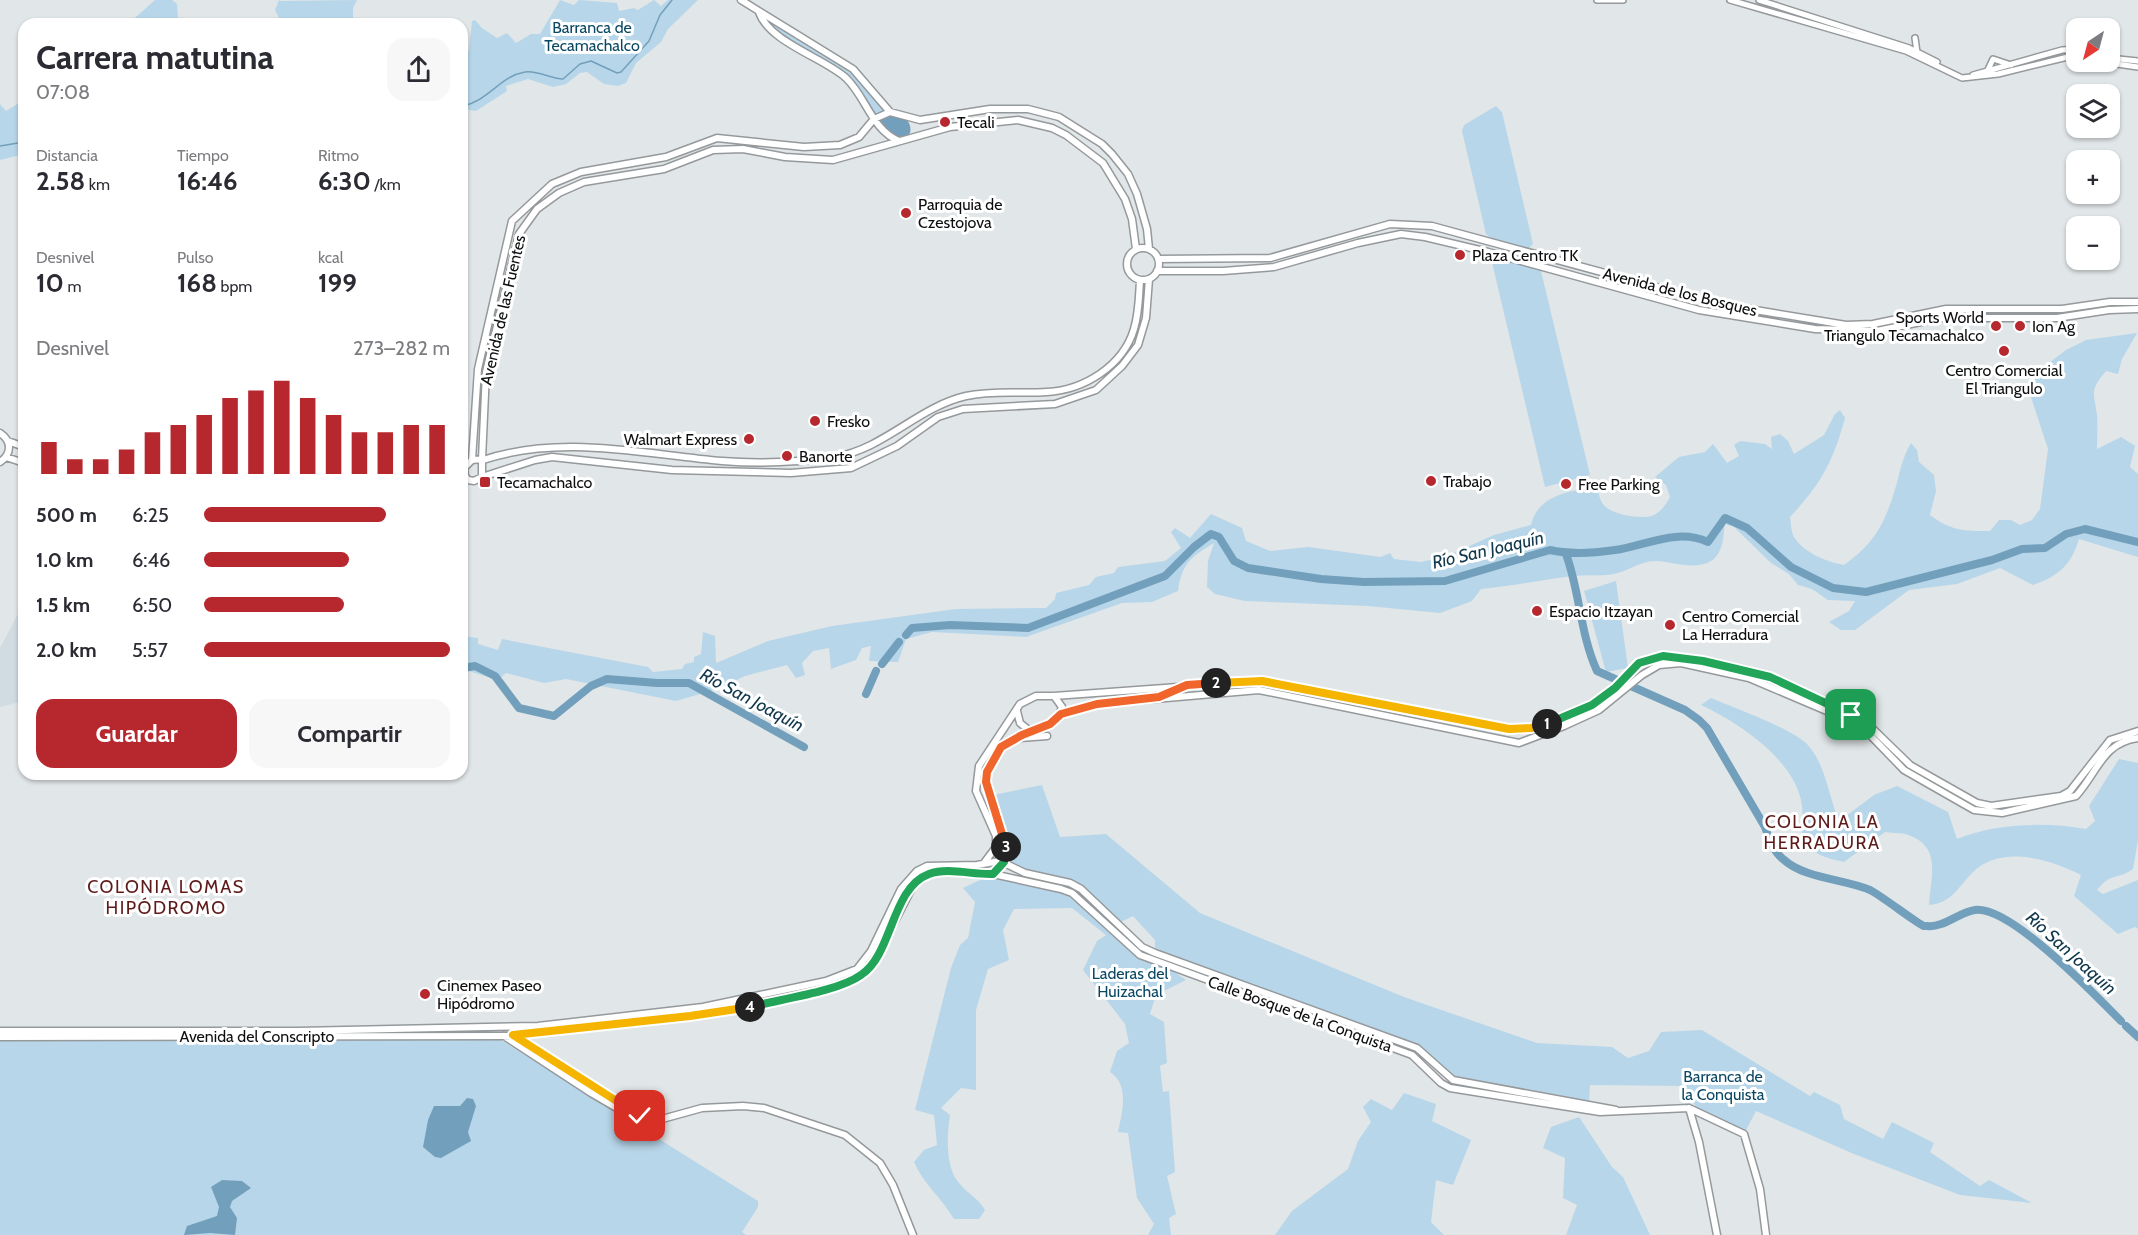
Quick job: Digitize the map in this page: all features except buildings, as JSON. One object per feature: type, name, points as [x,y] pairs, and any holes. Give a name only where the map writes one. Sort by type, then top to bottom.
[{"type":"main road","points":[[741,0],[853,69],[890,112],[920,120],[1008,108],[1028,109],[1059,117],[1102,144],[1128,174],[1143,211],[1149,249],[1158,259],[1157,271],[1149,279],[1140,280],[1133,277],[1126,266],[1129,254],[1136,249],[1149,249]]},
{"type":"main road","points":[[757,11],[761,20],[785,39],[847,79],[886,134],[900,141]]},
{"type":"main road","name":"Avenida de las Fuentes","points":[[472,460],[478,369],[512,221],[552,184],[580,172],[666,157],[717,138],[804,147],[840,145],[859,137],[874,118],[890,112]]},
{"type":"main road","name":"Avenida de las Fuentes","points":[[482,477],[486,372],[519,234],[537,209],[571,187],[604,178],[664,169],[713,150],[743,149],[785,157],[833,159],[950,127],[1018,120],[1052,128],[1095,155],[1112,174],[1132,219],[1136,249]]},
{"type":"main road","points":[[512,221],[519,234]]},
{"type":"main road","name":"Avenida de los Bosques","points":[[1158,259],[1281,256],[1377,227],[1409,222],[1432,226],[1738,309],[1846,325],[1873,324],[1946,309],[2062,309],[2110,302],[2138,302]]},
{"type":"main road","name":"Avenida de los Bosques","points":[[1157,271],[1223,271],[1274,267],[1358,243],[1401,234],[1425,237],[1729,317],[1846,332],[1877,331],[1940,318],[2057,318],[2109,310],[2138,309]]},
{"type":"main road","points":[[1560,272],[1562,261]]},
{"type":"main road","points":[[468,479],[471,481],[535,460],[563,457],[662,469],[735,472],[791,473],[851,468],[897,446],[931,421],[963,408],[1055,404],[1089,394],[1107,383],[1131,355],[1141,338],[1146,318],[1149,279]]},
{"type":"main road","points":[[468,463],[472,460],[545,447],[571,446],[731,462],[807,459],[847,454],[873,444],[930,410],[958,398],[977,394],[1057,391],[1077,387],[1098,376],[1114,361],[1130,339],[1138,308],[1140,280]]},
{"type":"main road","points":[[977,394],[974,400],[978,406]]},
{"type":"main road","points":[[958,398],[963,402],[963,408]]},
{"type":"main road","points":[[0,433],[8,441],[18,445]]},
{"type":"main road","points":[[0,462],[6,457],[8,441]]},
{"type":"main road","points":[[6,457],[18,462]]},
{"type":"main road","points":[[498,457],[502,471]]},
{"type":"main road","points":[[726,471],[731,462]]},
{"type":"main road","points":[[731,462],[735,472]]},
{"type":"main road","points":[[984,864],[996,847],[996,836],[976,791],[975,778],[984,756],[1020,704],[1030,697],[1262,681],[1509,729],[1531,728],[1561,719],[1598,701],[1615,688],[1639,663],[1663,656],[1703,661],[1770,677],[1863,722],[1910,765],[1977,803],[1991,806],[2061,796],[2070,791],[2110,740],[2138,731]]},
{"type":"main road","points":[[993,874],[1004,862],[1006,849],[988,796],[986,782],[993,759],[1009,742],[1050,724],[1061,714],[1097,704],[1159,697],[1267,691],[1519,742],[1564,726],[1599,710],[1641,675],[1659,665],[1681,663],[1749,678],[1776,687],[1854,724],[1871,736],[1904,770],[1962,804],[1990,812],[2012,811],[2076,796],[2110,748],[2126,740],[2138,738]]},
{"type":"main road","points":[[1159,697],[1187,685]]},
{"type":"main road","points":[[1054,696],[1061,703],[1061,714]]},
{"type":"main road","points":[[1017,711],[1020,723],[1030,731]]},
{"type":"main road","points":[[1502,740],[1508,734],[1509,729]]},
{"type":"main road","points":[[1000,734],[1009,742]]},
{"type":"main road","points":[[1016,738],[1047,736]]},
{"type":"main road","name":"Avenida del Conscripto","points":[[0,1031],[508,1027],[576,1023],[690,1008],[826,981],[857,969],[871,951],[901,889],[916,871],[938,864],[1004,862]]},
{"type":"main road","name":"Calle Bosque de la Conquista","points":[[1004,862],[1014,869],[1081,889],[1142,947],[1417,1048],[1453,1080],[1621,1111]]},
{"type":"main road","points":[[1009,878],[1014,869]]},
{"type":"main road","name":"Calle Bosque de la Conquista","points":[[791,997],[837,986],[861,976],[873,964],[907,894],[921,878],[944,871],[993,874],[1072,893],[1140,955],[1167,967],[1412,1055],[1441,1083],[1450,1088],[1600,1112],[1689,1108],[1744,1134],[1760,1189],[1766,1235]]},
{"type":"main road","points":[[788,989],[791,997]]},
{"type":"main road","name":"Avenida del Conscripto","points":[[0,1037],[513,1035],[718,1012],[791,997]]},
{"type":"main road","points":[[500,1027],[504,1035],[516,1046],[637,1121],[649,1124],[656,1120],[723,1105],[764,1108],[845,1135],[880,1163],[893,1185],[913,1235]]},
{"type":"main road","points":[[508,1027],[513,1035],[640,1116],[656,1120]]},
{"type":"main road","points":[[1540,1104],[1542,1096]]},
{"type":"main road","points":[[1689,1108],[1699,1142],[1717,1235]]},
{"type":"street","points":[[1597,0],[1623,0]]},
{"type":"street","points":[[1730,0],[1906,51],[1962,78],[1998,75],[2066,58]]},
{"type":"street","points":[[1759,0],[1917,52],[1962,74],[1987,72],[2066,50]]},
{"type":"street","points":[[1915,38],[1917,52]]},
{"type":"street","points":[[1987,72],[1993,59],[2012,65]]},
{"type":"street","points":[[2120,59],[2138,61]]},
{"type":"street","points":[[2120,64],[2138,67]]},
{"type":"shaded area","points":[[891,113],[902,117],[910,125],[910,133],[906,137],[893,134],[876,118]]},
{"type":"shaded area","points":[[18,614],[18,702],[0,707],[0,648]]},
{"type":"shaded area","points":[[467,1098],[473,1099],[476,1106],[468,1132],[471,1141],[441,1158],[435,1157],[423,1147],[428,1120],[434,1106],[460,1106]]},
{"type":"shaded area","points":[[222,1180],[242,1181],[251,1188],[232,1201],[230,1207],[237,1218],[235,1235],[210,1233],[184,1235],[187,1226],[217,1216],[219,1207],[211,1187]]},
{"type":"green space","points":[[155,0],[172,0],[177,4],[178,18],[135,18]]},
{"type":"green space","points":[[279,0],[357,0],[353,8],[353,18],[279,18],[275,10]]},
{"type":"green space","name":"Barranca de Tecamachalco","points":[[560,0],[574,5],[579,0],[617,3],[619,11],[634,8],[638,10],[654,0],[661,6],[668,0],[698,0],[668,29],[661,42],[636,63],[626,83],[618,86],[604,84],[587,72],[580,73],[566,84],[553,87],[528,79],[506,86],[507,91],[476,111],[468,110],[468,51],[472,21],[475,20],[497,38],[507,33],[516,43],[531,34],[540,34]]},
{"type":"green space","points":[[767,17],[853,70],[889,111],[875,116],[853,85],[786,39],[766,21],[764,18]]},
{"type":"green space","points":[[0,104],[6,111],[18,104],[18,156],[0,160]]},
{"type":"green space","points":[[1496,106],[1502,112],[1533,244],[1529,248],[1493,240],[1486,234],[1462,131],[1464,125]]},
{"type":"green space","points":[[1490,254],[1540,267],[1590,475],[1545,487]]},
{"type":"green space","points":[[2137,333],[2122,359],[2118,374],[2106,371],[2097,383],[2094,396],[2097,449],[2121,437],[2135,446],[2130,467],[2138,474],[2138,557],[2079,539],[2068,563],[2042,582],[2033,585],[2000,568],[1957,584],[1909,590],[1855,630],[1841,630],[1829,622],[1849,611],[1855,601],[1828,600],[1812,589],[1798,585],[1789,574],[1771,563],[1734,527],[1725,524],[1723,541],[1718,554],[1702,565],[1651,561],[1612,574],[1572,576],[1481,589],[1472,601],[1440,613],[1368,606],[1245,601],[1215,594],[1207,587],[1208,561],[1214,543],[1199,552],[1185,567],[1178,591],[1152,602],[1122,603],[1026,637],[932,632],[906,639],[898,662],[869,661],[871,646],[862,648],[856,660],[831,669],[829,648],[813,651],[802,663],[805,675],[796,678],[787,665],[745,676],[720,688],[676,701],[566,679],[544,683],[506,673],[498,680],[468,671],[468,637],[478,638],[478,644],[498,650],[502,639],[648,667],[653,672],[682,669],[685,664],[694,662],[694,657],[701,654],[703,632],[715,636],[716,663],[768,641],[832,626],[956,609],[1046,608],[1055,599],[1056,593],[1089,585],[1096,577],[1114,573],[1118,567],[1165,561],[1181,548],[1171,532],[1175,528],[1190,538],[1211,514],[1242,528],[1246,541],[1270,551],[1308,547],[1381,557],[1390,553],[1394,559],[1421,562],[1447,556],[1494,535],[1531,525],[1540,507],[1556,496],[1576,490],[1597,487],[1603,504],[1611,511],[1623,515],[1637,517],[1654,515],[1662,509],[1670,497],[1666,485],[1655,477],[1679,457],[1705,452],[1713,444],[1727,463],[1739,456],[1734,445],[1740,441],[1765,444],[1772,449],[1771,437],[1780,434],[1788,441],[1794,454],[1824,435],[1835,414],[1840,410],[1845,418],[1825,472],[1790,517],[1793,535],[1798,543],[1823,559],[1844,565],[1865,547],[1880,528],[1890,506],[1906,452],[1911,443],[1917,450],[1919,462],[1934,475],[1936,491],[1930,515],[1958,529],[1973,531],[1990,531],[1999,520],[2011,520],[2020,525],[2032,520],[2040,509],[2048,449],[2029,391],[2029,378],[2066,350],[2086,340]]},
{"type":"green space","points":[[1616,581],[1628,668],[1606,672],[1584,591]]},
{"type":"green space","points":[[1711,698],[1776,725],[1807,744],[1822,768],[1836,813],[1846,816],[1874,795],[1897,786],[1948,812],[1957,839],[1988,830],[2021,825],[2054,825],[2086,829],[2095,821],[2089,806],[2119,759],[2138,763],[2138,840],[2133,869],[2111,878],[2097,890],[2103,894],[2138,880],[2138,929],[2135,927],[2118,934],[2074,896],[2081,875],[2040,860],[2011,857],[1984,864],[1972,873],[1949,898],[1929,905],[1932,864],[1926,847],[1919,840],[1908,835],[1885,832],[1844,862],[1815,852],[1804,842],[1802,806],[1798,789],[1789,774],[1778,759],[1748,733],[1701,705]]},
{"type":"green space","name":"Barranca de la Conquista","points":[[1042,785],[1060,837],[1106,834],[1200,913],[1404,997],[1537,1043],[1612,1047],[1628,1058],[1649,1051],[1661,1032],[1702,1030],[1810,1096],[1814,1092],[1840,1105],[1844,1119],[1883,1139],[1892,1122],[1934,1143],[1930,1152],[1980,1186],[1989,1180],[2032,1203],[1960,1195],[1854,1154],[1756,1111],[1744,1134],[1699,1112],[1684,1086],[1590,1085],[1589,1104],[1453,1080],[1417,1048],[1155,953],[1155,940],[1133,916],[1117,924],[1070,883],[1025,873],[1004,862],[1005,838],[988,796]]},
{"type":"green space","name":"Laderas del Huizachal","points":[[993,874],[1072,893],[1140,955],[1167,967],[1186,980],[1156,995],[1150,1014],[1164,1022],[1167,1063],[1160,1066],[1163,1092],[1169,1091],[1175,1172],[1167,1176],[1176,1214],[1169,1218],[1171,1235],[1148,1235],[1154,1224],[1137,1198],[1128,1133],[1118,1132],[1122,1091],[1116,1077],[1110,1072],[1117,1051],[1129,1043],[1125,1024],[1083,970],[1097,941],[1106,935],[1072,908],[1014,909],[1003,930],[1009,960],[988,969],[976,1010],[976,1090],[961,1088],[941,1108],[950,1115],[948,1141],[951,1169],[954,1177],[985,1210],[979,1219],[954,1219],[923,1178],[914,1162],[924,1150],[937,1145],[934,1115],[915,1110],[951,968],[960,945],[968,938],[975,902],[963,888]]},
{"type":"green space","points":[[0,1039],[501,1040],[758,1201],[758,1207],[742,1232],[746,1235],[0,1235]]},
{"type":"green space","points":[[1404,1093],[1436,1104],[1432,1121],[1471,1140],[1453,1185],[1436,1180],[1431,1222],[1444,1235],[1275,1235],[1292,1211],[1348,1169],[1358,1141],[1371,1122],[1363,1107],[1371,1099],[1392,1110]]},
{"type":"green space","points":[[1579,1117],[1612,1167],[1623,1177],[1650,1235],[1566,1235],[1577,1205],[1563,1198],[1565,1158],[1543,1148],[1551,1127]]},
{"type":"waterway","points":[[468,104],[480,99],[508,78],[525,72],[535,72],[563,79],[580,64],[591,61],[617,73],[621,72],[649,41],[660,15],[672,0]]},
{"type":"waterway","points":[[0,146],[18,143]]},
{"type":"waterway","name":"Río San Joaquín","points":[[906,635],[912,628],[950,625],[1028,628],[1165,576],[1194,547],[1211,534],[1219,537],[1234,561],[1248,568],[1321,579],[1364,582],[1445,581],[1550,550],[1574,553],[1599,552],[1673,537],[1696,538],[1708,542],[1725,518],[1747,528],[1791,567],[1833,588],[1866,592],[1992,560],[2022,549],[2045,548],[2066,534],[2085,529],[2138,542]]},
{"type":"waterway","name":"Río San Joaquín","points":[[1566,554],[1587,642],[1597,671],[1685,710],[1707,728],[1765,827],[1774,848],[1783,859],[1792,866],[1813,875],[1870,890],[1924,926]]},
{"type":"waterway","name":"Río San Joaquín","points":[[882,664],[899,642]]},
{"type":"waterway","name":"Río San Joaquín","points":[[468,667],[475,666],[495,676],[519,708],[554,716],[591,686],[607,679],[689,683],[804,747]]},
{"type":"waterway","name":"Río San Joaquín","points":[[866,694],[876,671]]},
{"type":"waterway","name":"Río San Joaquín","points":[[1927,926],[1939,925],[1969,911],[1990,912],[2030,936],[2052,954],[2121,1021]]},
{"type":"waterway","name":"Río San Joaquín","points":[[2126,1026],[2138,1037]]},
{"type":"place","name":"Tecali","points":[[945,122]]},
{"type":"place","name":"Parroquia de Czestojova","points":[[906,213]]},
{"type":"place","name":"Plaza Centro TK","points":[[1460,255]]},
{"type":"place","name":"Sports World Triangulo Tecamachalco","points":[[1996,326]]},
{"type":"place","name":"Ion Ag","points":[[2020,326]]},
{"type":"place","name":"Centro Comercial El Triangulo","points":[[2004,351]]},
{"type":"place","name":"Fresko","points":[[815,421]]},
{"type":"place","name":"Walmart Express","points":[[749,439]]},
{"type":"place","name":"Banorte","points":[[787,456]]},
{"type":"place","name":"Trabajo","points":[[1431,481]]},
{"type":"place","name":"Tecamachalco","points":[[485,482]]},
{"type":"place","name":"Free Parking","points":[[1566,484]]},
{"type":"place","name":"Espacio Itzayan","points":[[1537,611]]},
{"type":"place","name":"Centro Comercial La Herradura","points":[[1670,625]]},
{"type":"place","name":"Cinemex Paseo Hipódromo","points":[[425,994]]},
{"type":"district","name":"COLONIA LA HERRADURA","points":[[1822,832]]},
{"type":"district","name":"COLONIA LOMAS HIPÓDROMO","points":[[166,897]]},
{"type":"route","points":[[640,1116],[513,1035],[737,1010],[837,986],[861,976],[873,964],[907,894],[921,878],[930,873],[944,871],[993,874],[1004,862],[1006,849],[988,796],[987,772],[1001,747],[1030,731],[1050,724],[1061,714],[1097,704],[1159,697],[1187,685],[1262,681],[1519,730],[1561,719],[1592,705],[1615,688],[1639,663],[1663,656],[1703,661],[1770,677],[1851,715]]}]
